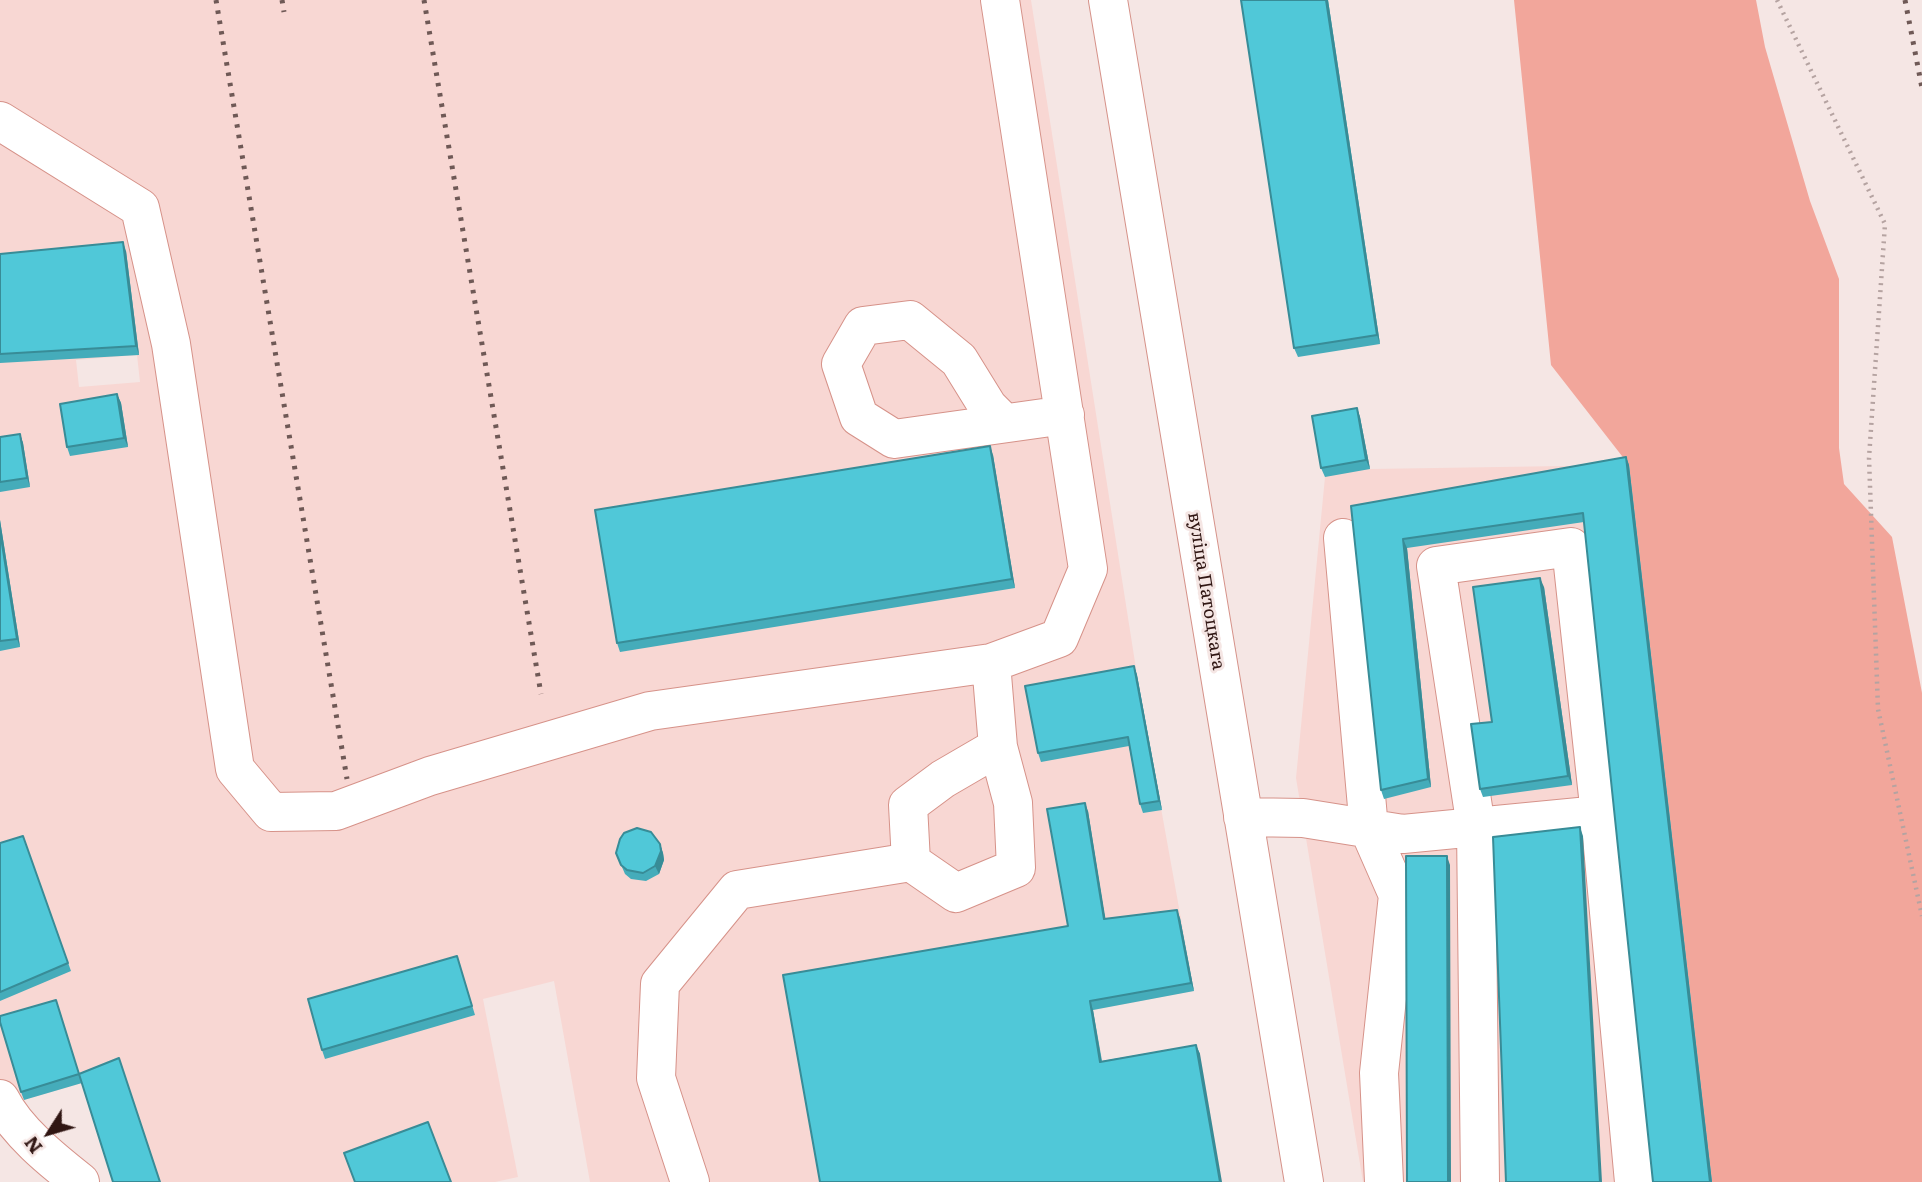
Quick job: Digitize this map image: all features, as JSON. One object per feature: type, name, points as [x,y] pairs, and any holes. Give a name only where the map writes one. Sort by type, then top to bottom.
[{"type":"street","points":[[0,121],[140,208],[171,344],[235,769],[271,812],[336,811],[430,776],[650,711],[991,663],[1059,638],[1088,569],[1000,0]]},
{"type":"street","name":"вуліца Патоцкага","points":[[1108,0],[1304,1182]]},
{"type":"street","points":[[1004,423],[1065,415]]},
{"type":"street","points":[[1343,538],[1369,829],[1398,894],[1379,1073],[1384,1182]]},
{"type":"street","points":[[1480,1182],[1476,827],[1436,565],[1571,547],[1600,815],[1634,1182]]},
{"type":"street","points":[[690,1182],[656,1078],[660,984],[737,890],[911,862],[957,893],[1016,868],[1013,803],[998,747],[991,663]]},
{"type":"street","points":[[911,862],[908,804],[943,779],[998,747]]},
{"type":"street","points":[[1243,817],[1303,818],[1403,834],[1600,815]]},
{"type":"street","points":[[0,1099],[5,1109],[47,1156],[79,1182]]},
{"type":"path","points":[[1777,0],[1885,224],[1869,458],[1878,709],[1922,916]]},
{"type":"shaded area","points":[[0,0],[1031,0],[1137,675],[1194,991],[1093,1010],[1104,1070],[1200,1054],[1222,1182],[590,1182],[554,981],[483,999],[518,1177],[495,1182],[114,1182],[82,1083],[24,1100],[0,1111]],"holes":[[[137,355],[140,382],[79,387],[76,360]]]},
{"type":"shaded area","points":[[1514,0],[1756,0],[1765,47],[1810,201],[1839,279],[1839,448],[1844,484],[1892,537],[1922,693],[1922,1182],[1712,1182],[1629,465],[1551,365]]},
{"type":"shaded area","points":[[1360,417],[1370,469],[1629,465],[1712,1182],[1363,1182],[1296,778],[1325,477],[1315,425]]},
{"type":"building","points":[[1241,0],[1326,0],[1377,335],[1294,348]]},
{"type":"building","points":[[123,242],[136,346],[0,354],[0,254]]},
{"type":"building","points":[[117,394],[124,438],[67,447],[60,404]]},
{"type":"building","points":[[1357,408],[1366,460],[1321,468],[1312,416]]},
{"type":"building","points":[[20,434],[27,478],[0,482],[0,437]]},
{"type":"building","points":[[990,446],[1012,579],[617,643],[595,510]]},
{"type":"building","points":[[1626,457],[1710,1182],[1653,1182],[1583,513],[1403,539],[1428,779],[1381,790],[1351,506]]},
{"type":"building","points":[[0,531],[17,639],[0,641]]},
{"type":"building","points":[[1540,578],[1568,776],[1480,789],[1471,724],[1492,722],[1473,587]]},
{"type":"building","points":[[1134,666],[1159,801],[1140,804],[1128,737],[1038,753],[1025,686]]},
{"type":"building","points":[[1085,803],[1104,919],[1177,910],[1191,983],[1090,1001],[1100,1062],[1196,1045],[1220,1182],[820,1182],[783,975],[1068,926],[1047,809]]},
{"type":"building","points":[[1580,827],[1600,1182],[1506,1182],[1493,837]]},
{"type":"building","points":[[637,828],[651,832],[660,844],[661,851],[655,866],[643,873],[627,870],[621,865],[616,853],[624,833]]},
{"type":"building","points":[[23,836],[68,963],[0,992],[0,843]]},
{"type":"building","points":[[1406,856],[1447,856],[1448,1182],[1407,1182]]},
{"type":"building","points":[[457,956],[472,1006],[322,1050],[308,999]]},
{"type":"building","points":[[56,1000],[79,1074],[21,1092],[0,1016]]},
{"type":"building","points":[[119,1058],[160,1182],[113,1182],[79,1074]]},
{"type":"building","points":[[428,1122],[451,1182],[355,1182],[344,1153]]},
{"type":"railway","points":[[216,0],[347,779]]},
{"type":"railway","points":[[282,0],[284,12]]},
{"type":"railway","points":[[424,0],[541,694]]},
{"type":"railway","points":[[1905,0],[1922,88]]}]
